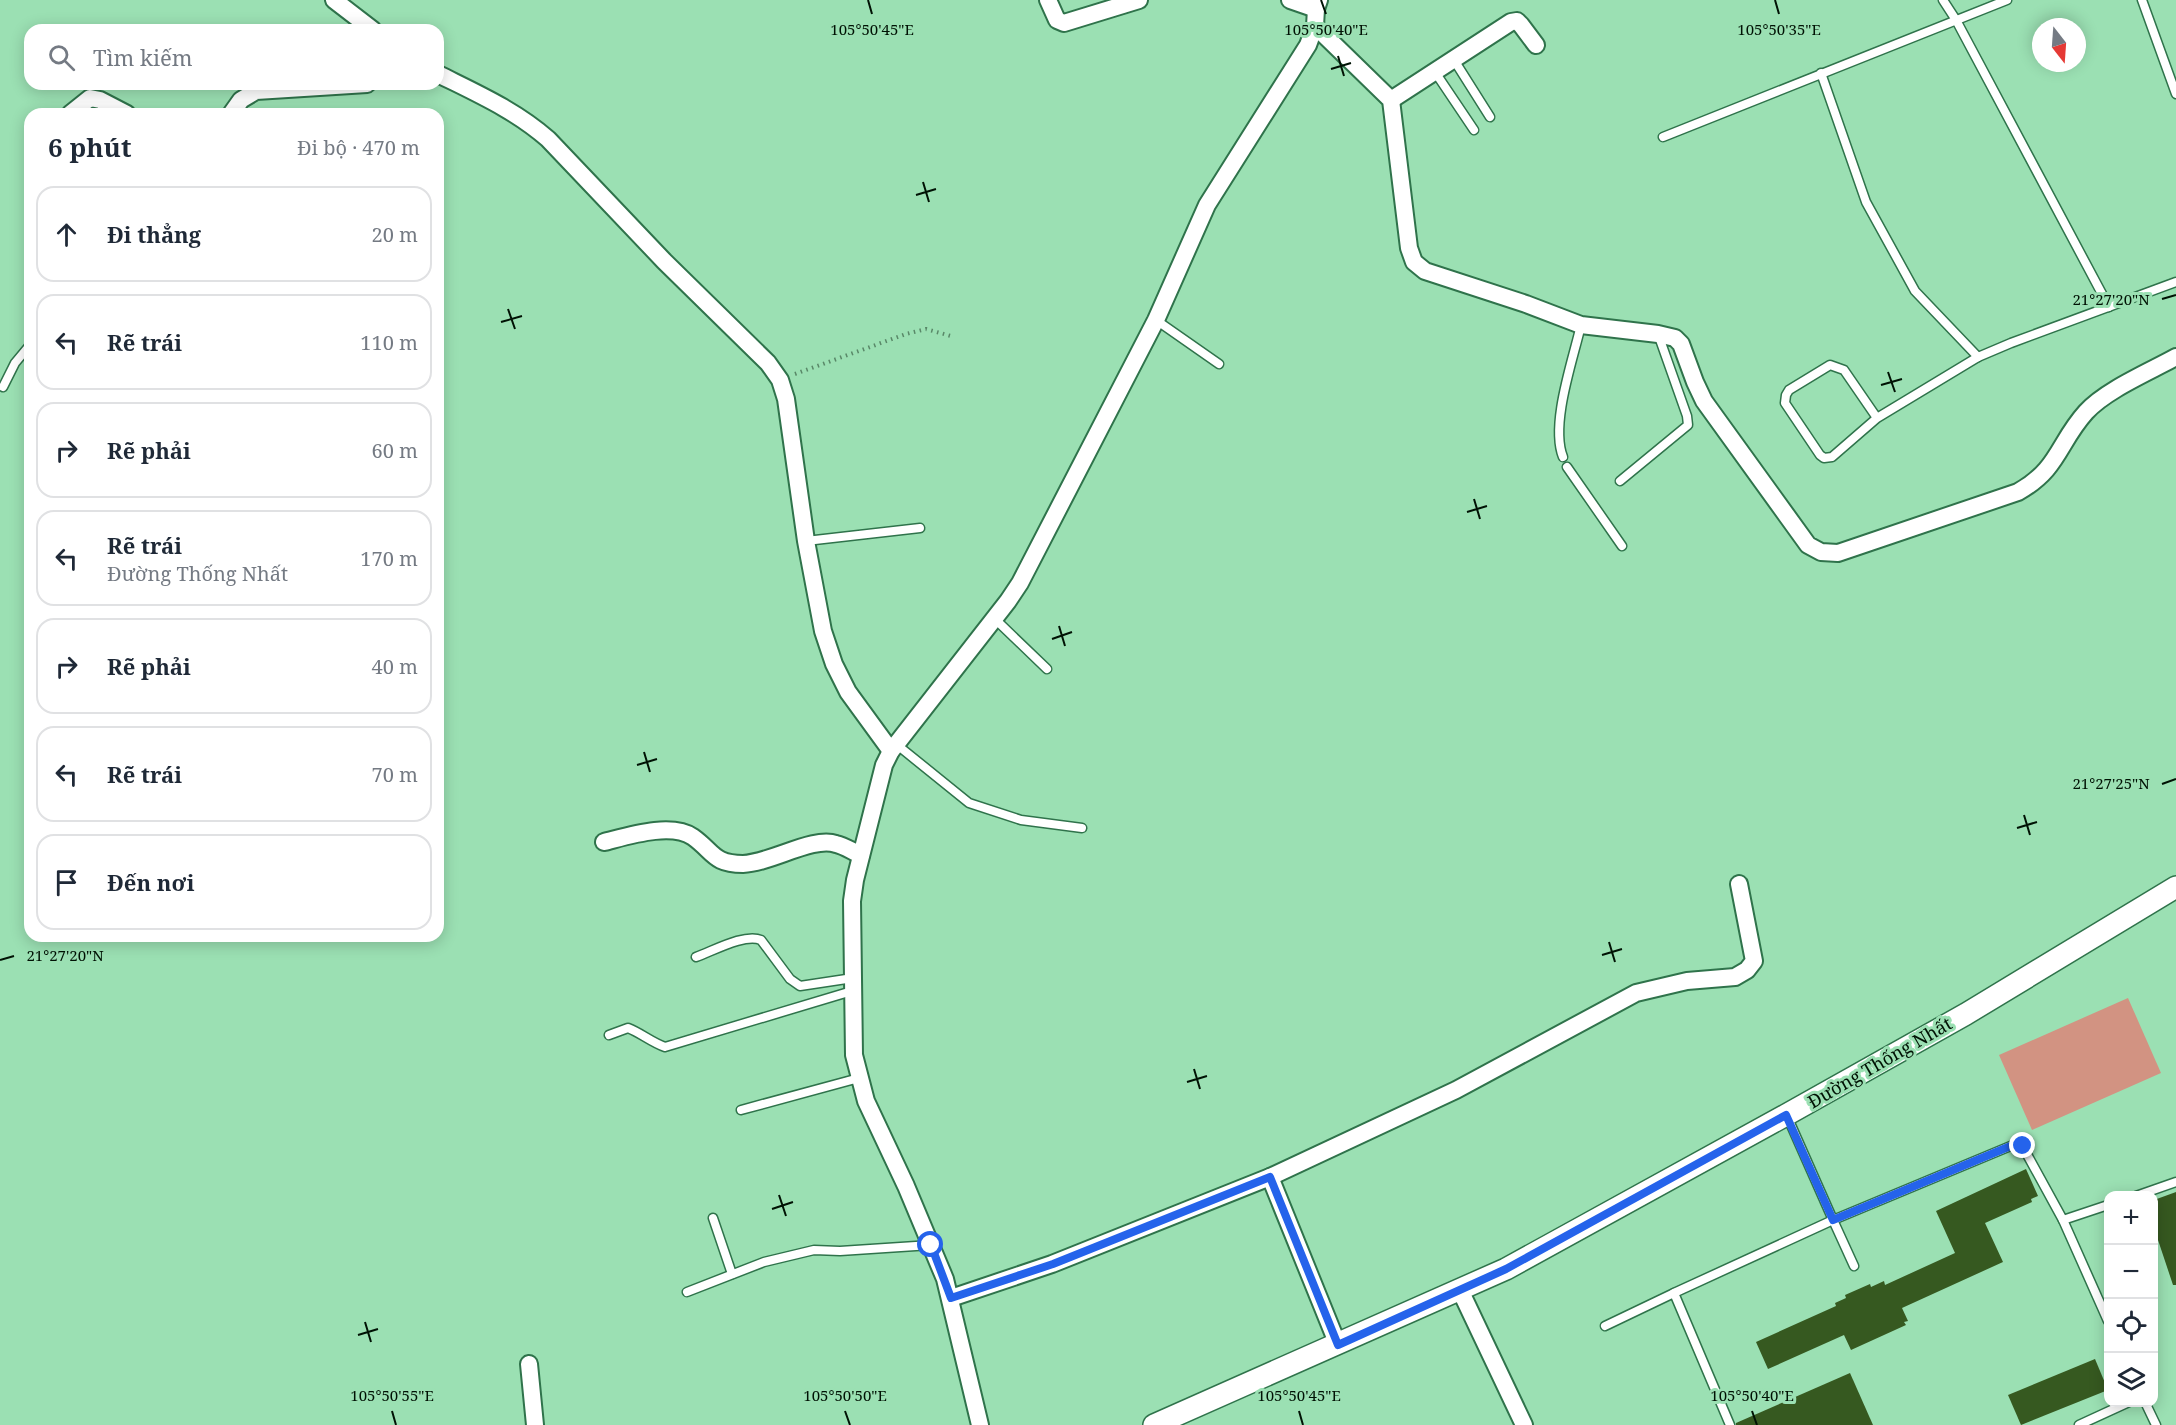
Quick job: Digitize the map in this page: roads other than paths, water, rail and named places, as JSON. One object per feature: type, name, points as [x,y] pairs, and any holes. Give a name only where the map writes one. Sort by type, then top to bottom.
[{"type":"street","points":[[334,0],[365,24]]},
{"type":"street","points":[[1048,0],[1057,20],[1064,22],[1139,0]]},
{"type":"street","points":[[980,1425],[951,1298],[906,1186],[866,1101],[854,1055],[852,901],[861,855],[884,765],[894,748],[995,619],[1020,583],[1156,320],[1207,205],[1308,45],[1315,26],[1318,4],[1290,0]]},
{"type":"street","points":[[1391,100],[1511,22],[1517,21],[1536,45]]},
{"type":"street","points":[[1315,26],[1391,100],[1409,248],[1414,262],[1425,271],[1526,304],[1581,325],[1674,338],[1681,344],[1695,382],[1717,420],[1808,545],[1821,552],[1838,553],[2026,487],[2035,482],[2048,469],[2084,414],[2098,401],[2176,357]]},
{"type":"street","points":[[444,77],[510,110],[532,124],[664,261],[768,363],[780,380],[786,399],[806,541],[823,631],[834,664],[848,692],[894,748]]},
{"type":"street","points":[[242,107],[256,91],[272,90]]},
{"type":"street","points":[[78,108],[90,98],[115,108]]},
{"type":"street","points":[[604,842],[658,830],[692,836],[712,856],[725,862],[763,862],[822,843],[835,843],[861,855]]},
{"type":"street","points":[[951,1298],[1053,1264],[1270,1177],[1456,1089],[1636,993],[1687,981],[1735,977],[1747,970],[1754,961],[1739,884]]},
{"type":"street","name":"Đường Thống Nhất","points":[[1154,1425],[1506,1269],[1966,1014],[2176,887]]},
{"type":"street","points":[[1270,1177],[1338,1345]]},
{"type":"street","points":[[1460,1290],[1524,1425]]},
{"type":"street","points":[[529,1364],[535,1425]]},
{"type":"lane","points":[[1943,0],[1956,20],[2069,236],[2109,307]]},
{"type":"lane","points":[[1663,137],[2007,0]]},
{"type":"lane","points":[[2142,0],[2176,94]]},
{"type":"lane","points":[[1454,60],[1490,117]]},
{"type":"lane","points":[[1436,72],[1474,130]]},
{"type":"lane","points":[[1821,73],[1866,202],[1915,291],[1977,357]]},
{"type":"lane","points":[[1877,418],[1844,370],[1838,367],[1830,365],[1789,390],[1786,395],[1785,403],[1824,458],[1832,457],[1877,418],[1977,357],[2176,282]]},
{"type":"lane","points":[[1156,320],[1219,364]]},
{"type":"lane","points":[[1563,457],[1558,435],[1560,413],[1581,325]]},
{"type":"lane","points":[[1620,481],[1688,424],[1658,334]]},
{"type":"lane","points":[[3,387],[15,363],[24,352]]},
{"type":"lane","points":[[1567,467],[1622,546]]},
{"type":"lane","points":[[806,541],[920,528]]},
{"type":"lane","points":[[995,619],[1047,669]]},
{"type":"lane","points":[[894,748],[969,803],[1021,820],[1082,828]]},
{"type":"lane","points":[[696,957],[744,938],[755,937],[761,940],[790,980],[800,986],[853,984]]},
{"type":"lane","points":[[609,1035],[628,1028],[641,1033],[653,1043],[665,1047],[853,984]]},
{"type":"lane","points":[[741,1110],[859,1078]]},
{"type":"lane","points":[[1786,1115],[1854,1266]]},
{"type":"lane","points":[[1605,1326],[1833,1220],[2013,1145],[2023,1146],[2029,1156],[2063,1220],[2104,1310]]},
{"type":"lane","points":[[2150,1191],[2176,1182]]},
{"type":"lane","points":[[2063,1220],[2104,1207]]},
{"type":"lane","points":[[713,1218],[732,1274]]},
{"type":"lane","points":[[687,1292],[765,1262],[814,1250],[840,1251],[931,1245]]},
{"type":"lane","points":[[1674,1293],[1730,1425]]},
{"type":"lane","points":[[2079,1425],[2118,1407]]},
{"type":"lane","points":[[2147,1407],[2156,1425]]}]
